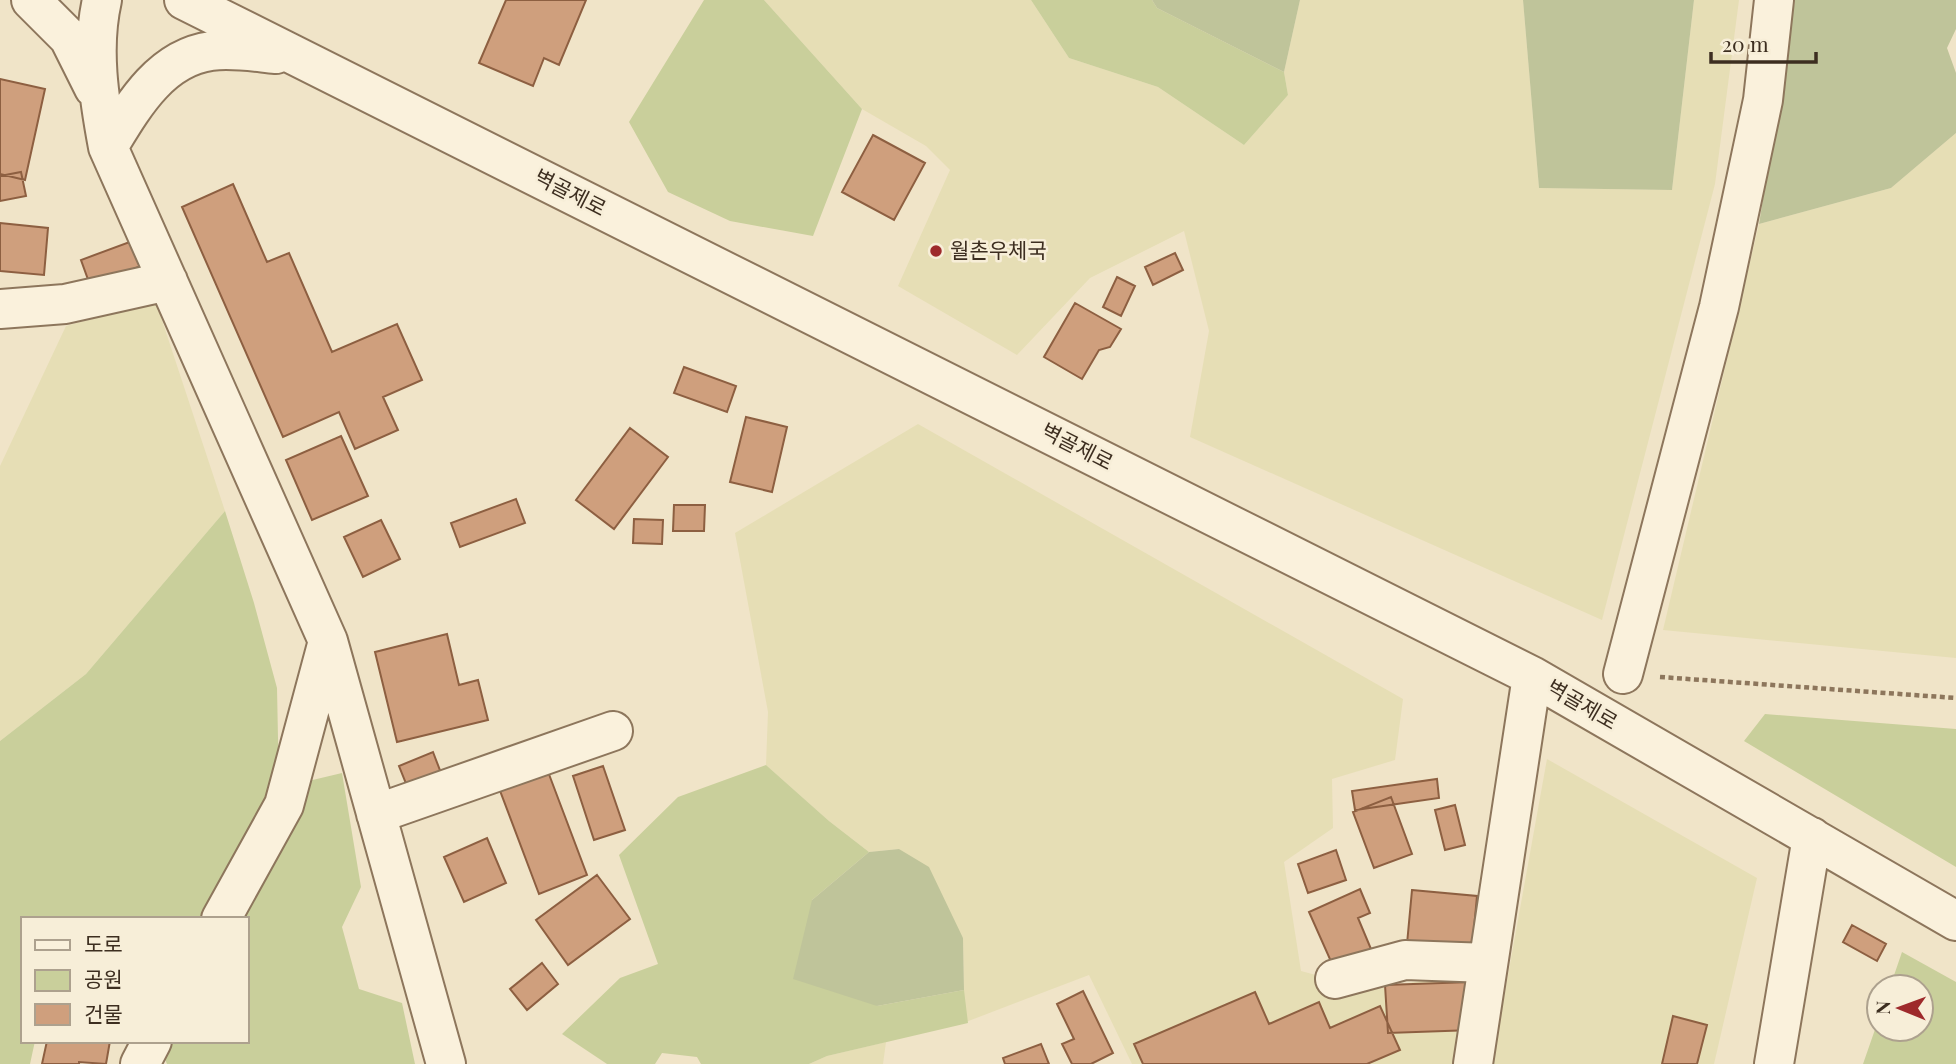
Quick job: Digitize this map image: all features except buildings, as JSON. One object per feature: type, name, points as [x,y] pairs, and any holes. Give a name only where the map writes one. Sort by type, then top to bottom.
[{"type":"street","points":[[31,0],[69,38],[98,94]]},
{"type":"street","points":[[102,0],[97,19],[98,94],[108,146],[327,641],[446,1064]]},
{"type":"street","name":"벽골제로","points":[[184,0],[1532,676],[1956,921]]},
{"type":"street","points":[[1623,674],[1719,307],[1763,100],[1774,0]]},
{"type":"street","points":[[108,146],[136,100],[161,75],[188,56],[213,50],[295,55]]},
{"type":"street","points":[[0,309],[65,304],[168,281]]},
{"type":"street","points":[[221,917],[284,805],[327,641]]},
{"type":"street","points":[[1473,1064],[1532,676]]},
{"type":"street","points":[[376,814],[613,731]]},
{"type":"street","points":[[1774,1064],[1812,837]]},
{"type":"street","points":[[1335,979],[1405,960],[1488,963]]},
{"type":"street","points":[[140,1064],[151,1043]]},
{"type":"path","points":[[1623,674],[1956,698]]},
{"type":"shaded area","points":[[764,0],[1031,0],[1069,58],[1158,87],[1244,145],[1288,95],[1284,72],[1300,0],[1523,0],[1539,188],[1672,190],[1694,0],[1739,0],[1715,184],[1602,620],[1190,437],[1209,331],[1184,231],[1090,278],[1017,355],[898,286],[950,170],[926,146],[862,109]]},
{"type":"shaded area","points":[[1956,133],[1956,658],[1663,630],[1759,224],[1891,188]]},
{"type":"shaded area","points":[[156,302],[225,511],[86,674],[0,741],[0,466],[66,326]]},
{"type":"shaded area","points":[[918,424],[1403,699],[1395,760],[1332,779],[1333,828],[1284,862],[1301,971],[1372,990],[1478,970],[1461,1064],[1132,1064],[1089,975],[958,1025],[964,990],[963,938],[899,849],[869,852],[829,821],[766,765],[768,712],[735,533]]},
{"type":"shaded area","points":[[1547,759],[1757,878],[1714,1064],[1492,1064]]},
{"type":"shaded area","points":[[886,1042],[883,1064],[809,1064],[827,1056]]},
{"type":"green space","points":[[704,0],[764,0],[862,109],[813,236],[730,221],[668,192],[629,122]]},
{"type":"green space","points":[[1031,0],[1152,0],[1157,8],[1284,72],[1288,95],[1244,145],[1158,87],[1069,58]]},
{"type":"green space","points":[[1152,0],[1300,0],[1284,72],[1157,8]]},
{"type":"green space","points":[[1523,0],[1694,0],[1672,190],[1539,188]]},
{"type":"green space","points":[[1795,0],[1956,0],[1956,29],[1947,48],[1956,73],[1956,133],[1891,188],[1759,224]]},
{"type":"green space","points":[[225,511],[277,688],[279,788],[342,773],[361,887],[342,927],[359,989],[402,1003],[415,1064],[167,1064],[158,1043],[248,1043],[248,917],[21,917],[21,1043],[35,1043],[30,1064],[0,1064],[0,741],[86,674]]},
{"type":"green space","points":[[1765,714],[1956,729],[1956,867],[1744,741]]},
{"type":"green space","points":[[766,765],[829,821],[869,852],[812,900],[877,1006],[964,990],[968,1023],[827,1056],[809,1064],[701,1064],[697,1057],[662,1053],[655,1064],[607,1064],[562,1034],[620,978],[658,964],[619,855],[678,797]]},
{"type":"green space","points":[[899,849],[929,867],[963,938],[964,990],[877,1006],[793,979],[812,900],[869,852]]},
{"type":"green space","points":[[1902,952],[1956,982],[1956,1064],[1863,1064],[1870,1043],[1935,1043],[1935,973],[1895,973]]},
{"type":"place","name":"월촌우체국","points":[[936,251]]}]
